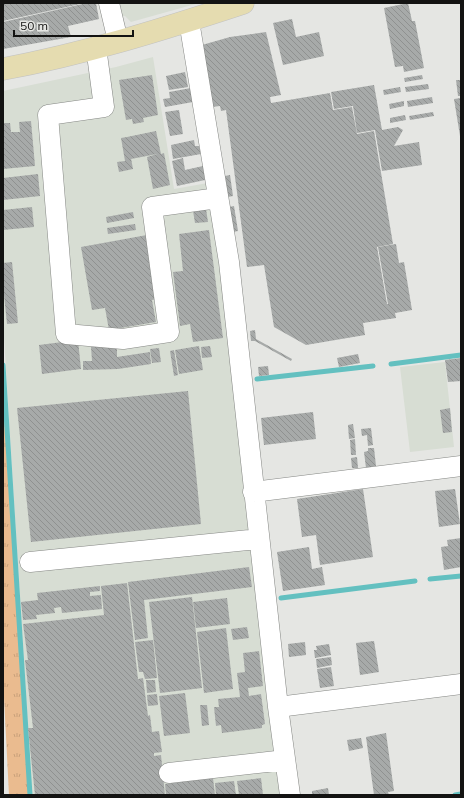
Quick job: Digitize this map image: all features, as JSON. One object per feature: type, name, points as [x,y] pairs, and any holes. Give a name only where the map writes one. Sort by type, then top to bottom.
[{"type":"main road","points":[[3,70],[46,61],[118,41],[189,21],[243,3]]},
{"type":"street","points":[[109,3],[118,41]]},
{"type":"street","points":[[189,21],[229,262],[278,707],[290,795]]},
{"type":"street","points":[[96,47],[104,107],[48,115],[66,334],[123,339],[169,332],[152,207],[218,198]]},
{"type":"street","points":[[254,492],[461,466]]},
{"type":"street","points":[[30,562],[259,539]]},
{"type":"street","points":[[278,707],[461,684]]},
{"type":"street","points":[[169,773],[285,760]]},
{"type":"shaded area","points":[[112,3],[199,3],[131,22],[125,16],[116,18]]},
{"type":"shaded area","points":[[153,57],[174,189],[208,183],[234,371],[283,795],[32,795],[3,321],[3,91],[116,67]]},
{"type":"shaded area","points":[[445,362],[454,447],[410,452],[400,367]]},
{"type":"green space","points":[[3,399],[29,795],[9,795],[3,678]]},
{"type":"building","points":[[3,3],[80,3],[80,4],[3,21]]},
{"type":"building","points":[[87,3],[96,3],[99,19],[68,26],[71,37],[3,49],[3,22]]},
{"type":"building","points":[[408,3],[412,21],[415,21],[424,68],[404,72],[403,66],[395,67],[384,8]]},
{"type":"building","points":[[292,19],[296,37],[319,32],[324,56],[283,65],[273,23]]},
{"type":"building","points":[[266,32],[281,95],[270,97],[271,103],[330,93],[333,110],[352,107],[357,134],[374,131],[393,244],[377,247],[387,304],[378,247],[396,244],[399,263],[404,262],[412,310],[395,313],[396,318],[363,323],[365,335],[306,345],[274,327],[264,265],[247,267],[226,110],[221,111],[220,106],[212,107],[202,45],[230,37]]},
{"type":"building","points":[[185,72],[188,87],[169,90],[166,76]]},
{"type":"building","points":[[152,75],[158,115],[143,118],[144,122],[133,124],[132,119],[126,120],[119,80]]},
{"type":"building","points":[[422,75],[423,79],[405,82],[404,78]]},
{"type":"building","points":[[456,80],[461,80],[461,96],[458,96]]},
{"type":"building","points":[[428,84],[429,89],[406,92],[405,87]]},
{"type":"building","points":[[374,85],[382,130],[398,127],[403,130],[394,146],[419,142],[422,165],[382,171],[375,130],[357,133],[353,106],[334,109],[331,92]]},
{"type":"building","points":[[400,87],[401,92],[384,95],[383,90]]},
{"type":"building","points":[[191,88],[193,102],[165,107],[163,99],[170,98],[169,92]]},
{"type":"building","points":[[432,97],[433,103],[408,107],[407,101]]},
{"type":"building","points":[[461,98],[461,136],[460,136],[454,99]]},
{"type":"building","points":[[404,101],[404,106],[390,109],[389,104]]},
{"type":"building","points":[[179,110],[183,134],[170,136],[165,112]]},
{"type":"building","points":[[433,112],[434,116],[410,120],[409,116]]},
{"type":"building","points":[[405,115],[406,120],[390,123],[390,118]]},
{"type":"building","points":[[31,121],[35,166],[3,169],[3,123],[10,123],[11,132],[20,132],[19,122]]},
{"type":"building","points":[[156,131],[161,154],[164,153],[170,185],[153,189],[147,157],[157,154],[131,159],[127,137]]},
{"type":"building","points":[[127,137],[133,169],[119,172],[117,162],[125,161],[121,138]]},
{"type":"building","points":[[194,140],[195,146],[199,146],[201,154],[173,159],[171,145]]},
{"type":"building","points":[[183,158],[185,170],[203,166],[205,180],[177,186],[172,161]]},
{"type":"building","points":[[38,174],[40,196],[3,200],[3,178]]},
{"type":"building","points":[[230,175],[233,196],[228,197],[225,176]]},
{"type":"building","points":[[234,206],[238,231],[233,232],[229,207]]},
{"type":"building","points":[[32,207],[34,227],[3,230],[3,210]]},
{"type":"building","points":[[206,209],[208,222],[195,223],[193,211]]},
{"type":"building","points":[[133,212],[134,218],[107,223],[106,217]]},
{"type":"building","points":[[135,224],[136,230],[108,234],[107,228]]},
{"type":"building","points":[[209,230],[223,338],[193,342],[190,324],[180,326],[173,272],[183,271],[179,234]]},
{"type":"building","points":[[147,235],[158,299],[152,300],[156,322],[109,330],[105,308],[92,310],[81,247]]},
{"type":"building","points":[[12,262],[18,323],[7,324],[3,285],[3,263]]},
{"type":"building","points":[[255,330],[256,339],[292,359],[291,361],[255,341],[251,341],[250,331]]},
{"type":"building","points":[[78,340],[81,369],[42,374],[39,345]]},
{"type":"building","points":[[117,346],[117,357],[150,352],[151,364],[118,369],[83,370],[83,361],[92,361],[91,347]]},
{"type":"building","points":[[199,346],[203,370],[179,374],[175,350]]},
{"type":"building","points":[[210,346],[212,357],[202,358],[201,347]]},
{"type":"building","points":[[159,348],[161,362],[152,363],[150,349]]},
{"type":"building","points":[[174,350],[178,375],[174,376],[170,351]]},
{"type":"building","points":[[358,354],[360,363],[339,367],[337,358]]},
{"type":"building","points":[[461,358],[461,381],[448,382],[445,360]]},
{"type":"building","points":[[268,366],[269,375],[259,376],[258,367]]},
{"type":"building","points":[[188,391],[201,524],[31,542],[17,408]]},
{"type":"building","points":[[450,408],[452,432],[443,433],[440,410]]},
{"type":"building","points":[[313,412],[316,439],[264,445],[261,418]]},
{"type":"building","points":[[353,424],[355,438],[349,439],[348,425]]},
{"type":"building","points":[[371,428],[373,445],[368,446],[367,435],[362,436],[361,429]]},
{"type":"building","points":[[355,439],[356,455],[351,455],[350,440]]},
{"type":"building","points":[[368,448],[374,448],[376,466],[366,468],[364,452],[368,451]]},
{"type":"building","points":[[357,457],[358,468],[352,468],[351,458]]},
{"type":"building","points":[[363,489],[373,557],[320,565],[316,535],[302,537],[297,499]]},
{"type":"building","points":[[455,489],[460,524],[439,527],[435,491]]},
{"type":"building","points":[[461,538],[461,567],[444,570],[441,547],[448,546],[447,540]]},
{"type":"building","points":[[309,547],[312,569],[322,567],[325,585],[283,591],[277,552]]},
{"type":"building","points":[[249,567],[252,587],[144,600],[148,638],[135,640],[128,582]]},
{"type":"building","points":[[127,583],[138,679],[143,678],[148,716],[150,715],[152,732],[159,731],[162,752],[154,753],[154,756],[161,755],[165,795],[35,795],[28,728],[33,728],[25,660],[28,660],[23,624],[104,615],[101,586]]},
{"type":"building","points":[[100,586],[100,591],[90,592],[90,596],[101,595],[102,609],[62,613],[61,607],[54,608],[55,613],[36,615],[37,619],[23,620],[21,602],[38,600],[37,593]]},
{"type":"building","points":[[192,597],[202,688],[160,693],[149,602]]},
{"type":"building","points":[[227,598],[230,624],[196,628],[193,602]]},
{"type":"building","points":[[247,627],[249,638],[233,640],[231,629]]},
{"type":"building","points":[[226,628],[233,689],[204,693],[197,632]]},
{"type":"building","points":[[153,640],[157,678],[145,679],[143,672],[139,672],[135,642]]},
{"type":"building","points":[[374,641],[379,672],[360,675],[356,643]]},
{"type":"building","points":[[305,642],[306,655],[289,657],[288,644]]},
{"type":"building","points":[[329,644],[331,655],[315,658],[314,650],[317,650],[316,646]]},
{"type":"building","points":[[259,651],[263,686],[248,688],[249,696],[261,694],[265,724],[262,725],[262,728],[222,733],[221,725],[216,726],[214,707],[219,707],[218,699],[240,697],[237,673],[245,672],[243,653]]},
{"type":"building","points":[[331,657],[332,665],[317,668],[316,659]]},
{"type":"building","points":[[331,667],[334,686],[320,688],[317,669]]},
{"type":"building","points":[[146,680],[155,680],[156,692],[147,693]]},
{"type":"building","points":[[185,693],[190,733],[164,736],[159,696]]},
{"type":"building","points":[[157,694],[158,705],[148,706],[147,695]]},
{"type":"building","points":[[200,705],[207,705],[209,725],[202,726]]},
{"type":"building","points":[[386,733],[394,791],[388,792],[389,795],[374,795],[366,737]]},
{"type":"building","points":[[361,738],[363,748],[349,751],[347,740]]},
{"type":"building","points":[[213,778],[215,795],[166,795],[165,784]]},
{"type":"building","points":[[261,778],[263,795],[239,795],[237,781]]},
{"type":"building","points":[[234,781],[236,795],[216,795],[215,783]]},
{"type":"building","points":[[328,788],[329,795],[312,795],[312,791]]},
{"type":"waterway","points":[[391,364],[461,355]]},
{"type":"waterway","points":[[3,365],[30,795]]},
{"type":"waterway","points":[[257,379],[373,366]]},
{"type":"waterway","points":[[430,579],[461,576]]},
{"type":"waterway","points":[[281,598],[415,581]]},
{"type":"waterway","points":[[455,795],[461,794]]}]
